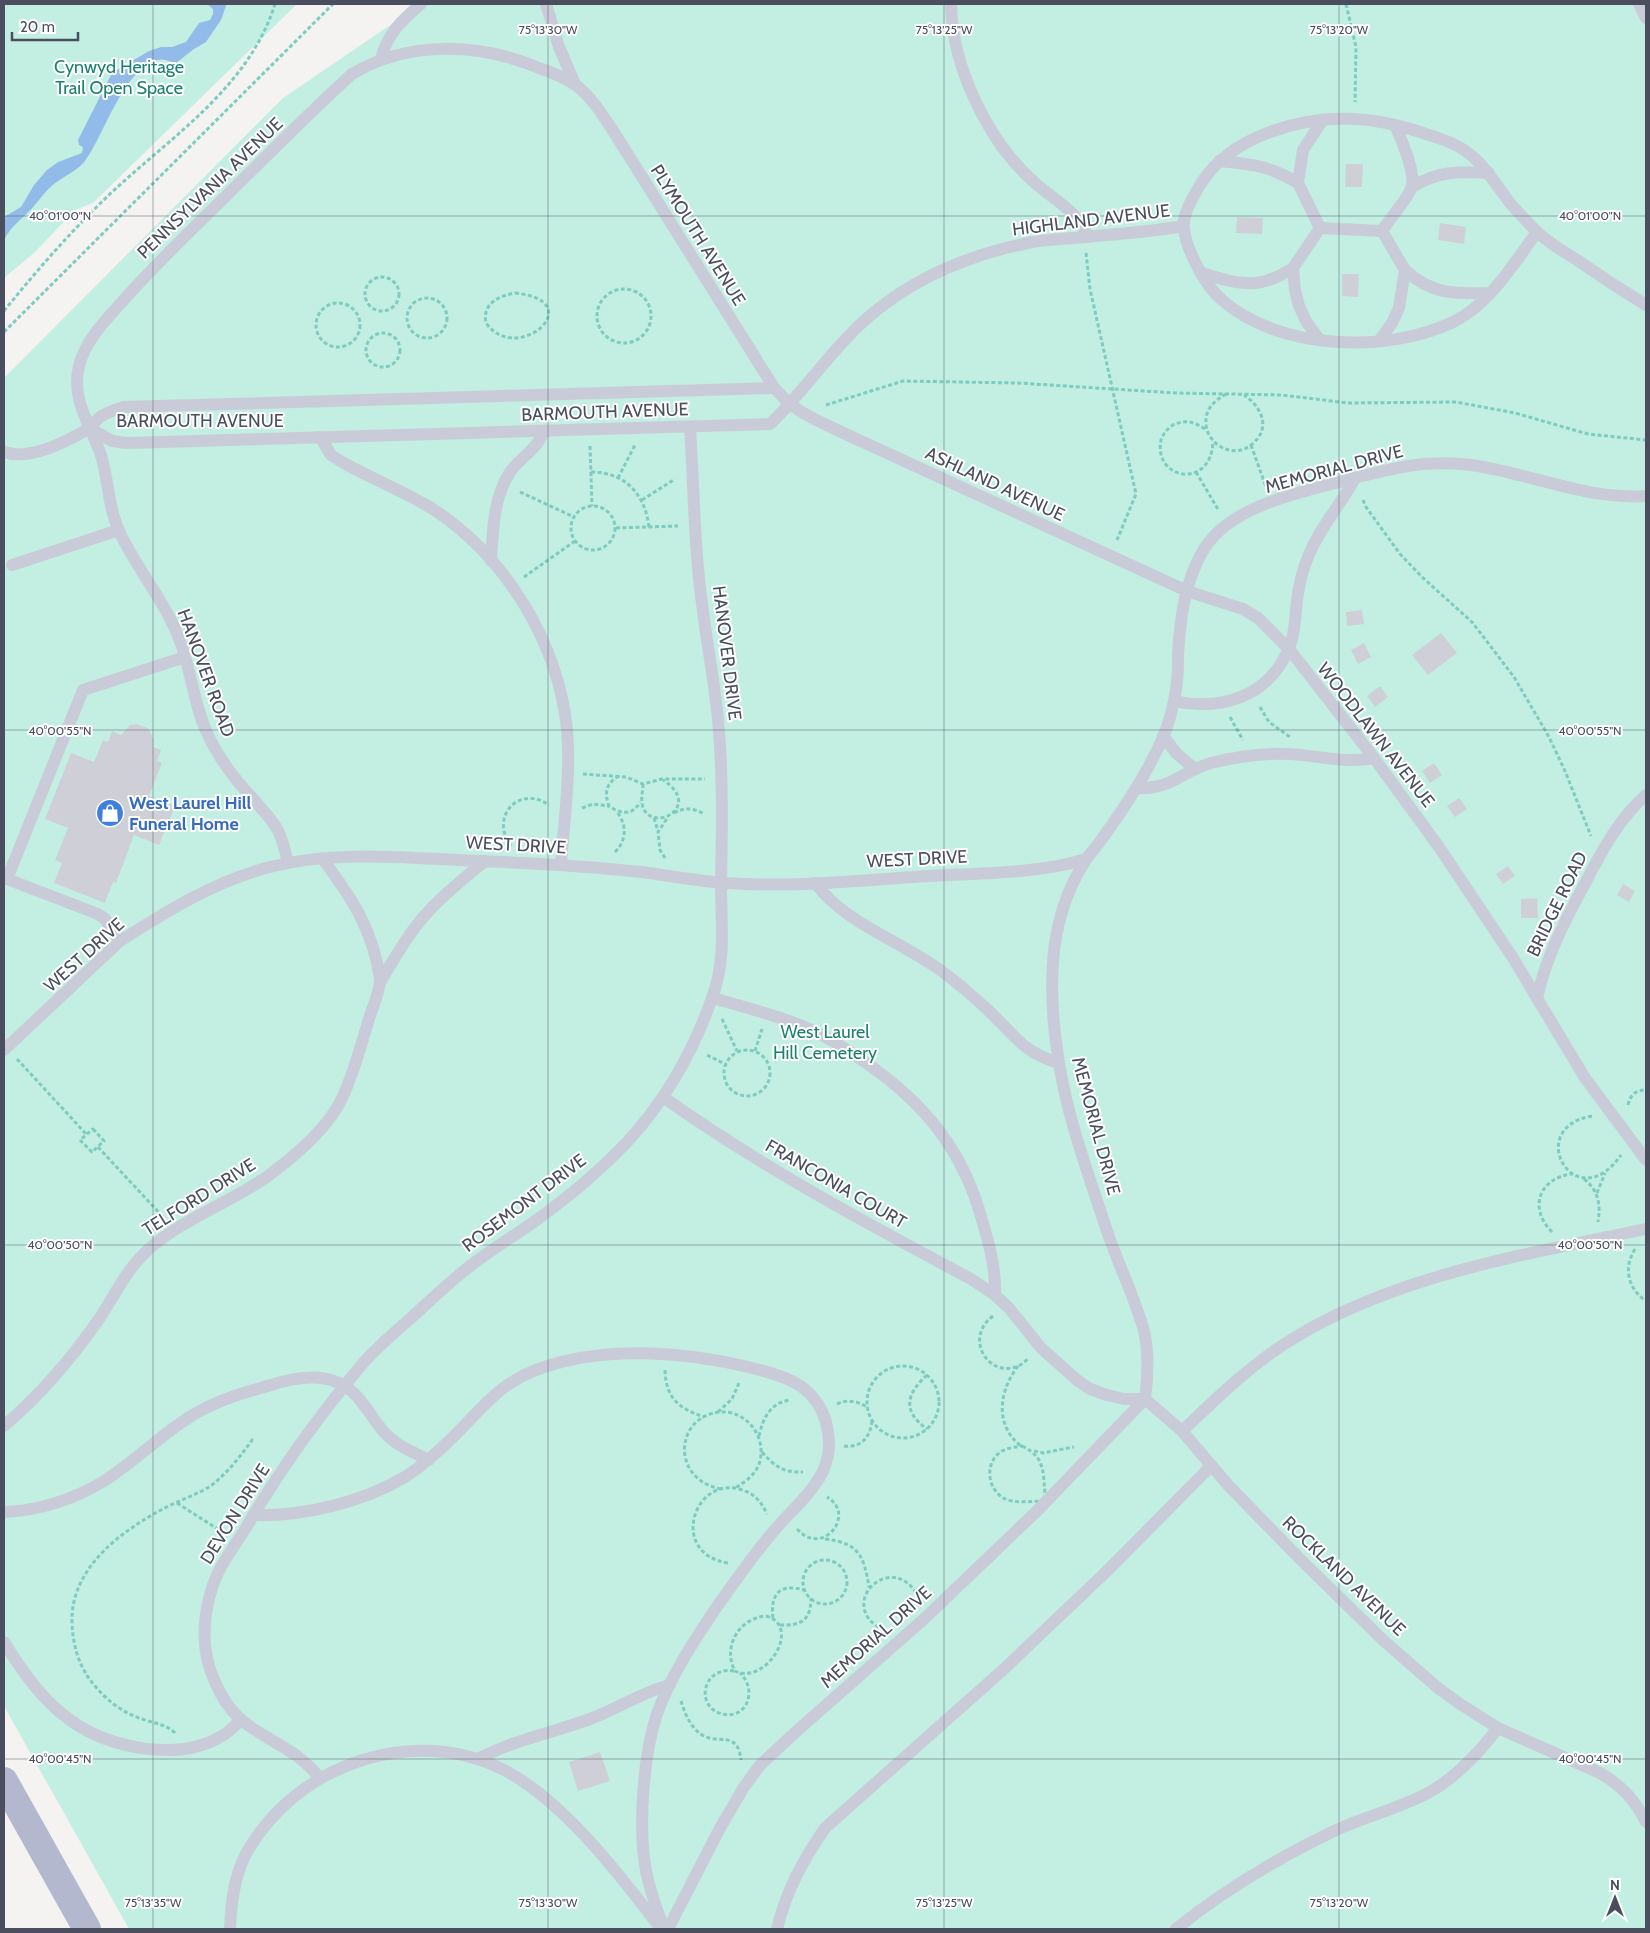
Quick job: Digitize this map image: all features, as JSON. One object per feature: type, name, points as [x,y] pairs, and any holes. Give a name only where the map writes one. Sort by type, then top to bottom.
[{"type":"main road","points":[[4,1781],[87,1929]]},
{"type":"lane","points":[[381,59],[390,35],[399,23],[421,4]]},
{"type":"lane","name":"PLYMOUTH AVENUE","points":[[546,4],[552,27],[575,84],[604,117],[774,388],[790,406]]},
{"type":"lane","points":[[951,4],[953,24],[962,66],[987,123],[1020,169],[1079,220],[1086,237]]},
{"type":"lane","points":[[1639,4],[1646,18]]},
{"type":"lane","name":"PLYMOUTH AVENUE","points":[[381,59],[431,49],[458,48],[483,51],[533,65],[575,84]]},
{"type":"lane","name":"PENNSYLVANIA AVENUE","points":[[89,428],[79,398],[77,384],[79,367],[92,338],[103,324],[151,270],[340,85],[352,74],[381,59]]},
{"type":"lane","points":[[1537,232],[1490,293],[1472,310],[1454,321],[1431,330],[1378,341],[1345,342],[1289,334],[1263,325],[1238,312],[1220,299],[1201,273],[1192,254],[1183,226],[1194,195],[1205,177],[1219,162],[1240,146],[1257,136],[1298,124],[1355,118],[1395,125],[1459,147],[1479,160],[1509,202],[1537,232],[1607,281],[1646,305]]},
{"type":"lane","points":[[1298,183],[1303,150],[1322,121]]},
{"type":"lane","points":[[1395,125],[1407,152],[1412,187]]},
{"type":"lane","points":[[1219,162],[1263,167],[1281,173],[1298,183],[1320,228]]},
{"type":"lane","points":[[1382,231],[1412,187],[1426,178],[1444,173],[1489,173]]},
{"type":"lane","name":"HIGHLAND AVENUE","points":[[790,406],[828,357],[848,336],[889,301],[913,285],[954,265],[999,250],[1029,243],[1183,226]]},
{"type":"lane","points":[[1320,228],[1382,231]]},
{"type":"lane","points":[[1201,273],[1247,284],[1263,282],[1278,277],[1293,268],[1320,228]]},
{"type":"lane","points":[[1382,231],[1405,270],[1416,280],[1431,288],[1445,292],[1490,293]]},
{"type":"lane","points":[[1293,268],[1299,306],[1306,321],[1319,339]]},
{"type":"lane","points":[[1378,341],[1392,323],[1399,308],[1405,270]]},
{"type":"lane","name":"BARMOUTH AVENUE","points":[[774,388],[124,407],[110,411],[89,428],[112,441],[126,442],[690,427],[770,424],[790,406]]},
{"type":"lane","name":"ASHLAND AVENUE","points":[[790,406],[801,413],[1187,591]]},
{"type":"lane","name":"HANOVER DRIVE","points":[[690,427],[702,609],[716,698],[722,778],[722,883]]},
{"type":"lane","points":[[4,452],[9,454],[28,454],[46,450],[89,428]]},
{"type":"lane","name":"HANOVER ROAD","points":[[89,428],[105,470],[110,505],[119,530],[169,617],[191,675],[197,708],[208,738],[233,775],[277,829],[288,863]]},
{"type":"lane","points":[[491,561],[494,513],[503,484],[511,470],[538,443],[543,431]]},
{"type":"lane","points":[[320,437],[331,455],[436,511],[472,541],[491,561],[512,586],[526,608],[543,640],[559,685],[567,730],[568,774],[561,865]]},
{"type":"lane","name":"MEMORIAL DRIVE","points":[[668,1929],[716,1836],[744,1787],[760,1765],[924,1619],[1046,1502],[1144,1399],[1147,1370],[1144,1331],[1109,1235],[1069,1106],[1059,1063],[1052,1002],[1053,955],[1062,913],[1076,876],[1137,788],[1163,736],[1174,701],[1178,679],[1182,615],[1187,591],[1205,547],[1228,525],[1250,511],[1271,501],[1355,478],[1424,464],[1448,463],[1495,470],[1584,492],[1611,496],[1646,496]]},
{"type":"lane","points":[[1174,701],[1201,705],[1225,702],[1252,693],[1266,681],[1289,650],[1298,592],[1309,555],[1355,478]]},
{"type":"lane","points":[[12,565],[119,530]]},
{"type":"lane","name":"WOODLAWN AVENUE","points":[[1187,591],[1243,609],[1258,618],[1289,650],[1374,758],[1439,847],[1513,958],[1537,998]]},
{"type":"lane","points":[[120,941],[105,919],[98,914],[7,879],[83,690],[185,657]]},
{"type":"lane","points":[[1163,736],[1177,754],[1195,770]]},
{"type":"lane","points":[[1137,788],[1150,789],[1160,787],[1195,770],[1223,760],[1248,756],[1288,754],[1348,761],[1374,758]]},
{"type":"lane","name":"BRIDGE ROAD","points":[[1537,998],[1550,953],[1604,849],[1624,816],[1646,795]]},
{"type":"lane","name":"WEST DRIVE","points":[[5,1049],[120,941],[196,895],[245,875],[288,863],[322,858],[387,857],[486,861],[596,868],[722,883],[781,885],[1024,870],[1072,864],[1086,859]]},
{"type":"lane","name":"TELFORD DRIVE","points":[[322,858],[354,903],[365,924],[374,950],[380,982]]},
{"type":"lane","name":"TELFORD DRIVE","points":[[4,1426],[30,1402],[64,1364],[94,1326],[136,1262],[148,1249],[174,1230],[234,1198],[267,1176],[317,1132],[332,1114],[344,1095],[380,982],[426,913],[486,861]]},
{"type":"lane","name":"ROSEMONT DRIVE","points":[[346,1386],[366,1360],[379,1347],[460,1274],[587,1181],[629,1140],[663,1097],[694,1040],[713,998],[719,977],[722,883]]},
{"type":"lane","points":[[815,883],[838,908],[919,955],[941,970],[990,1012],[1032,1053],[1042,1059],[1059,1063]]},
{"type":"lane","points":[[713,998],[802,1026],[824,1036],[879,1071],[923,1109],[955,1151],[966,1172],[976,1199],[993,1259],[996,1279],[995,1295]]},
{"type":"lane","points":[[1537,998],[1585,1078],[1646,1160]]},
{"type":"lane","name":"FRANCONIA COURT","points":[[663,1097],[697,1121],[801,1186],[971,1279],[995,1295],[1009,1308],[1042,1348],[1077,1380],[1090,1389],[1124,1399],[1144,1399]]},
{"type":"lane","points":[[1144,1399],[1182,1432],[1233,1383],[1259,1362],[1292,1340],[1341,1313],[1398,1291],[1456,1272],[1569,1244],[1646,1229]]},
{"type":"lane","points":[[253,1515],[293,1514],[350,1500],[405,1477],[454,1437],[492,1396],[534,1370],[560,1362],[618,1354],[666,1354],[719,1360],[772,1373],[792,1381],[812,1396],[823,1414],[829,1443],[825,1466],[813,1490],[771,1532],[746,1564],[701,1632],[673,1681],[657,1714],[650,1742],[646,1772],[643,1845],[646,1869],[662,1929]]},
{"type":"lane","points":[[4,1512],[22,1512],[80,1494],[121,1470],[192,1415],[219,1401],[282,1382],[307,1378],[333,1380],[346,1386],[358,1396],[385,1433],[403,1447],[428,1460]]},
{"type":"lane","name":"DEVON DRIVE","points":[[320,1778],[302,1759],[253,1730],[228,1707],[208,1666],[204,1639],[207,1607],[213,1584],[224,1562],[293,1455],[346,1386]]},
{"type":"lane","name":"ROCKLAND AVENUE","points":[[1182,1432],[1211,1466],[1298,1558],[1384,1641],[1460,1704],[1498,1728],[1600,1773],[1615,1782],[1638,1805],[1646,1822]]},
{"type":"lane","points":[[777,1929],[782,1909],[794,1880],[825,1828],[1011,1663],[1107,1571],[1211,1466]]},
{"type":"lane","points":[[4,1642],[21,1670],[41,1694],[70,1720],[86,1731],[122,1745],[144,1749],[185,1748],[202,1745],[220,1737],[241,1720]]},
{"type":"lane","points":[[478,1759],[505,1746],[592,1718],[673,1681]]},
{"type":"lane","points":[[1176,1929],[1219,1896],[1302,1848],[1348,1825],[1426,1794],[1443,1784],[1473,1758],[1498,1728]]},
{"type":"lane","points":[[230,1929],[235,1887],[247,1853],[259,1834],[295,1796],[320,1778],[348,1764],[371,1757],[430,1751],[455,1753],[478,1759],[506,1771],[535,1790],[560,1812],[608,1864],[662,1929]]},
{"type":"path","points":[[4,311],[75,227],[201,113],[228,85],[251,56],[262,38],[275,4]]},
{"type":"path","points":[[4,332],[333,4]]},
{"type":"path","points":[[1346,4],[1356,53],[1355,118]]},
{"type":"path","points":[[1086,237],[1090,289],[1136,494],[1110,556]]},
{"type":"path","points":[[380,277],[386,278],[395,284],[399,294],[396,304],[386,311],[375,310],[365,297],[367,286],[370,282],[380,277]]},
{"type":"path","points":[[622,289],[639,294],[646,300],[650,308],[650,326],[639,339],[621,343],[613,341],[600,329],[597,320],[597,311],[600,303],[613,291],[622,289]]},
{"type":"path","points":[[515,293],[535,297],[542,302],[549,314],[548,321],[538,331],[517,337],[496,333],[490,328],[484,316],[489,304],[496,299],[515,293]]},
{"type":"path","points":[[431,298],[442,305],[447,317],[443,329],[433,337],[426,337],[420,336],[410,328],[407,316],[413,304],[418,300],[431,298]]},
{"type":"path","points":[[342,304],[354,311],[359,324],[356,338],[344,346],[337,347],[330,346],[319,337],[316,323],[322,310],[328,306],[342,304]]},
{"type":"path","points":[[382,333],[397,339],[400,350],[397,360],[388,366],[382,367],[372,362],[367,353],[368,342],[376,334],[382,333]]},
{"type":"path","points":[[801,413],[903,381],[1018,382],[1282,396],[1370,403],[1456,402],[1515,413],[1588,434],[1646,440]]},
{"type":"path","points":[[1206,430],[1195,422],[1182,421],[1170,426],[1162,436],[1160,448],[1163,461],[1172,470],[1184,474],[1196,472],[1207,465],[1212,454],[1212,442],[1206,430],[1205,418],[1209,408],[1216,400],[1226,394]]},
{"type":"path","points":[[1212,442],[1221,448],[1242,450],[1251,445],[1259,436],[1263,424],[1261,412],[1255,402],[1244,395]]},
{"type":"path","points":[[618,478],[644,428]]},
{"type":"path","points":[[590,430],[592,506]]},
{"type":"path","points":[[1251,445],[1271,501]]},
{"type":"path","points":[[642,500],[692,468]]},
{"type":"path","points":[[591,472],[600,472],[618,478],[628,484],[646,507],[649,526]]},
{"type":"path","points":[[1196,472],[1228,525]]},
{"type":"path","points":[[1355,478],[1366,506],[1400,554],[1422,577],[1472,622],[1514,676],[1549,737],[1565,771],[1587,829],[1596,842],[1604,849]]},
{"type":"path","points":[[503,484],[574,517]]},
{"type":"path","points":[[592,506],[606,510],[614,521],[616,528],[611,541],[600,549],[586,549],[575,541],[571,529],[574,517],[585,507],[592,506]]},
{"type":"path","points":[[616,528],[696,525]]},
{"type":"path","points":[[512,586],[575,541]]},
{"type":"path","points":[[1252,693],[1269,722],[1280,731],[1308,746],[1311,756]]},
{"type":"path","points":[[1225,702],[1229,715],[1242,737],[1248,756]]},
{"type":"path","points":[[568,774],[619,776],[644,784],[662,779],[722,778]]},
{"type":"path","points":[[609,806],[606,794],[607,787],[609,783],[619,776]]},
{"type":"path","points":[[658,832],[676,810],[678,798],[673,787],[662,779]]},
{"type":"path","points":[[644,784],[642,799],[644,810]]},
{"type":"path","points":[[536,864],[511,845],[505,838],[503,828],[507,810],[522,799],[541,800],[549,804],[564,820],[584,806],[593,804],[609,806],[616,811],[624,824]]},
{"type":"path","points":[[596,868],[619,848],[624,837],[624,824],[630,812],[635,809],[642,799]]},
{"type":"path","points":[[635,809],[644,810],[654,818],[660,850],[678,877]]},
{"type":"path","points":[[654,818],[670,816],[681,809],[704,814]]},
{"type":"path","points":[[616,811],[630,812]]},
{"type":"path","points":[[713,998],[737,1051]]},
{"type":"path","points":[[755,1051],[766,1014]]},
{"type":"path","points":[[5,1049],[87,1134]]},
{"type":"path","points":[[746,1049],[755,1051],[763,1056],[768,1064],[770,1073],[768,1082],[756,1094],[746,1096],[738,1094],[730,1090],[725,1082],[723,1073],[725,1064],[730,1056],[737,1051],[746,1049]]},
{"type":"path","points":[[1594,1239],[1599,1216],[1597,1193],[1592,1185],[1572,1174],[1564,1166],[1558,1148],[1559,1139],[1564,1129],[1580,1119],[1590,1116],[1611,1115]]},
{"type":"path","points":[[92,1129],[104,1141],[98,1147],[92,1152],[80,1140],[92,1129]]},
{"type":"path","points":[[1597,1193],[1606,1173],[1623,1151],[1628,1137]]},
{"type":"path","points":[[98,1147],[174,1230]]},
{"type":"path","points":[[1584,1179],[1606,1173]]},
{"type":"path","points":[[1569,1244],[1550,1230],[1544,1223],[1538,1206],[1544,1188],[1551,1180],[1572,1174]]},
{"type":"path","points":[[1640,1243],[1629,1259],[1629,1280],[1632,1288],[1646,1301]]},
{"type":"path","points":[[1009,1308],[991,1317],[985,1323],[979,1338],[980,1348],[984,1356],[998,1366],[1018,1366]]},
{"type":"path","points":[[666,1354],[665,1377],[672,1399],[686,1410],[704,1417]]},
{"type":"path","points":[[1024,1362],[1018,1366],[1006,1386],[1002,1402],[1006,1428],[1012,1439],[1032,1451],[1044,1453],[1106,1439]]},
{"type":"path","points":[[718,1412],[732,1399],[737,1390],[742,1366]]},
{"type":"path","points":[[907,1366],[927,1375],[938,1392],[940,1402],[934,1422],[918,1435],[908,1438],[898,1438],[879,1430],[872,1422],[867,1407],[867,1396],[877,1377],[886,1370],[907,1366]]},
{"type":"path","points":[[927,1375],[911,1393],[910,1406],[915,1419],[927,1429]]},
{"type":"path","points":[[735,1488],[752,1476],[759,1464],[761,1452],[759,1436],[767,1413],[775,1405],[785,1400],[812,1396]]},
{"type":"path","points":[[823,1414],[840,1402],[858,1402],[867,1407]]},
{"type":"path","points":[[759,1436],[754,1427],[742,1418],[728,1412],[718,1412],[704,1417],[695,1424],[688,1433],[684,1454],[687,1464],[696,1478],[710,1487],[721,1489],[735,1488],[755,1496],[763,1505],[771,1532]]},
{"type":"path","points":[[829,1443],[850,1447],[859,1445],[871,1431],[872,1422]]},
{"type":"path","points":[[185,1748],[179,1737],[167,1726],[132,1715],[117,1706],[93,1685],[80,1662],[75,1648],[72,1616],[78,1588],[93,1562],[125,1533],[150,1516],[209,1486],[222,1477],[254,1437]]},
{"type":"path","points":[[1022,1446],[1003,1450],[991,1463],[989,1474],[991,1483],[995,1491],[1002,1497],[1011,1501],[1046,1502],[1043,1466],[1032,1451]]},
{"type":"path","points":[[761,1452],[774,1465],[782,1470],[793,1473],[825,1466]]},
{"type":"path","points":[[721,1489],[703,1500],[696,1510],[693,1520],[695,1540],[701,1551],[710,1558],[746,1564]]},
{"type":"path","points":[[813,1490],[830,1498],[836,1505],[838,1513],[835,1528],[824,1538]]},
{"type":"path","points":[[176,1502],[238,1542]]},
{"type":"path","points":[[791,1512],[798,1531],[805,1536],[843,1542],[861,1555],[869,1587],[865,1600],[865,1610],[868,1618],[886,1632],[900,1639]]},
{"type":"path","points":[[826,1560],[833,1561],[844,1570],[847,1584],[841,1597],[828,1604],[811,1598],[805,1590],[804,1576],[812,1564],[826,1560]]},
{"type":"path","points":[[869,1587],[876,1581],[894,1577],[912,1585],[924,1619]]},
{"type":"path","points":[[773,1618],[772,1601],[780,1590],[796,1587],[805,1590]]},
{"type":"path","points":[[780,1625],[797,1625],[803,1621],[809,1614],[811,1598]]},
{"type":"path","points":[[734,1671],[730,1654],[736,1634],[751,1619],[766,1616],[773,1618],[780,1625],[782,1635],[771,1660],[748,1674],[734,1671],[721,1671],[710,1679],[706,1685],[705,1692],[710,1706],[721,1714],[735,1713],[746,1705],[749,1698],[749,1684],[740,1673]]},
{"type":"path","points":[[673,1681],[687,1718],[695,1729],[705,1737],[724,1738],[736,1746],[740,1754],[744,1787]]},
{"type":"green space","name":"Cynwyd Heritage Trail Open Space","points":[[4,4],[297,4],[93,203],[75,210],[34,253],[4,278]]},
{"type":"green space","name":"West Laurel Hill Cemetery","points":[[419,4],[1646,4],[1646,1929],[129,1929],[4,1706],[4,378],[283,98]]},
{"type":"water","points":[[207,4],[225,4],[226,6],[221,20],[206,42],[176,63],[158,60],[146,66],[135,76],[116,104],[85,161],[48,189],[4,240],[4,217],[21,207],[34,185],[47,170],[58,162],[82,153],[83,147],[79,145],[78,140],[112,73],[149,51],[161,47],[172,47],[186,42],[199,23],[210,20],[213,9]]},
{"type":"building","points":[[1346,164],[1363,164],[1362,187],[1345,187]]},
{"type":"building","points":[[1237,217],[1263,218],[1262,234],[1236,233]]},
{"type":"building","points":[[1440,223],[1466,227],[1464,244],[1438,240]]},
{"type":"building","points":[[1342,274],[1359,274],[1358,297],[1342,296]]},
{"type":"building","points":[[1362,610],[1364,624],[1347,626],[1346,612]]},
{"type":"building","points":[[1441,633],[1457,653],[1428,675],[1412,655]]},
{"type":"building","points":[[1364,643],[1371,657],[1358,664],[1351,650]]},
{"type":"building","points":[[1380,686],[1388,697],[1375,707],[1367,696]]},
{"type":"building","name":"West Laurel Hill Funeral Home","points":[[136,724],[148,728],[154,740],[153,747],[161,750],[157,761],[162,763],[149,796],[175,806],[159,845],[134,835],[116,883],[113,882],[105,903],[54,883],[62,863],[55,860],[68,828],[45,819],[71,753],[94,762],[103,740],[108,742],[112,731],[121,735],[130,725]]},
{"type":"building","points":[[1434,763],[1442,775],[1430,783],[1422,771]]},
{"type":"building","points":[[1459,798],[1467,809],[1455,817],[1447,806]]},
{"type":"building","points":[[1508,866],[1515,876],[1503,884],[1496,874]]},
{"type":"building","points":[[1623,884],[1635,891],[1629,902],[1617,895]]},
{"type":"building","points":[[1537,898],[1538,918],[1521,918],[1521,899]]},
{"type":"building","points":[[600,1752],[610,1781],[578,1791],[569,1762]]},
{"type":"place","name":"West Laurel Hill Funeral Home","points":[[110,813]]}]
